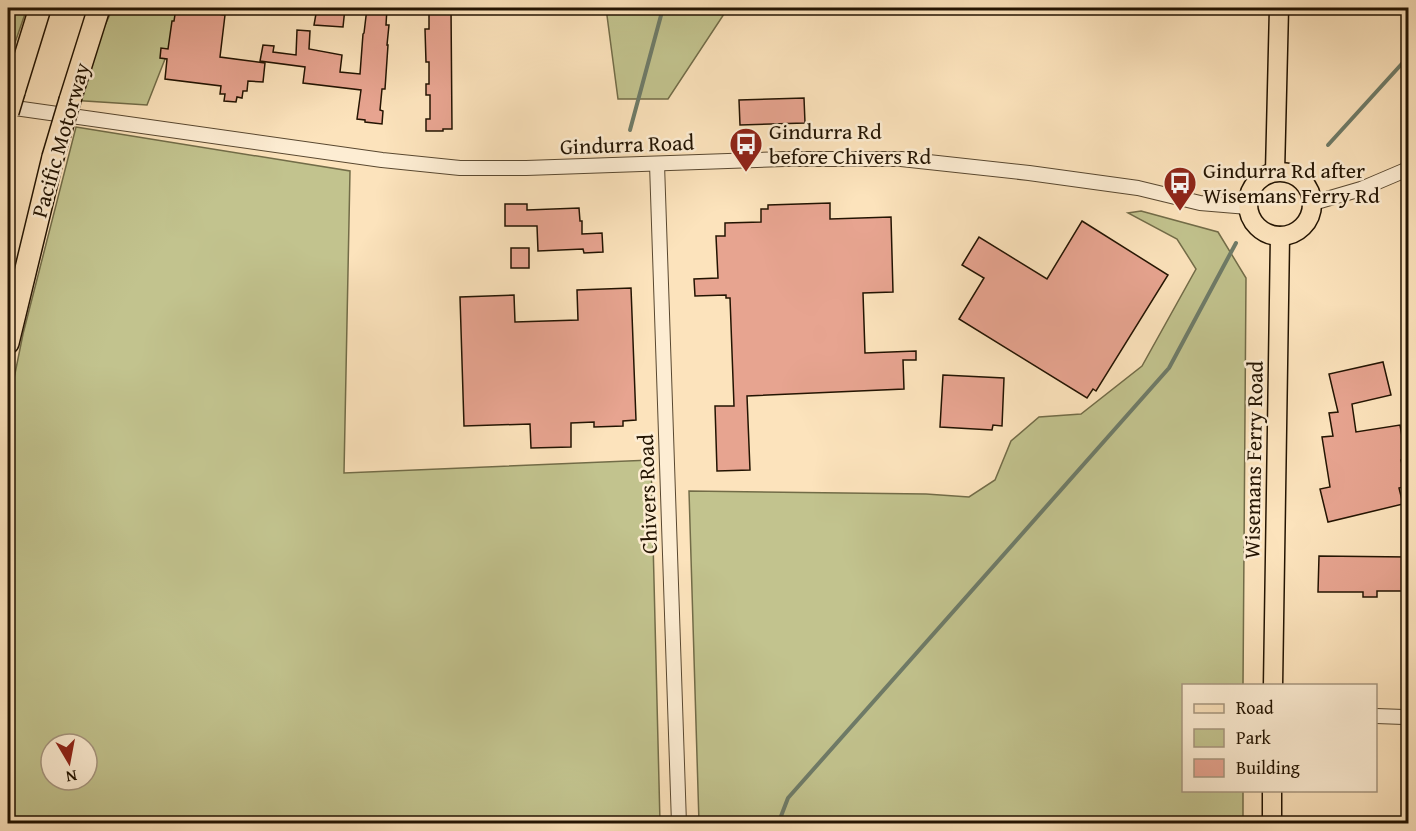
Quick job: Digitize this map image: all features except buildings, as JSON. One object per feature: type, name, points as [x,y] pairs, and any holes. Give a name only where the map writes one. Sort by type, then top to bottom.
[{"type":"highway","points":[[8,112],[40,8]]},
{"type":"highway","name":"Pacific Motorway","points":[[8,343],[53,157],[99,8]]},
{"type":"main road","points":[[1275,172],[1279,8]]},
{"type":"main road","points":[[1275,172],[1293,174],[1301,179],[1311,194],[1312,203],[1311,213],[1299,230],[1280,236],[1262,230],[1255,224],[1248,207],[1252,188],[1258,180],[1275,172]]},
{"type":"main road","name":"Wisemans Ferry Road","points":[[1273,684],[1280,236]]},
{"type":"main road","points":[[1272,792],[1272,824]]},
{"type":"street","name":"Gindurra Road","points":[[11,100],[382,160],[460,168],[526,168],[785,159],[901,159],[1138,188],[1200,203],[1248,207]]},
{"type":"street","name":"Chivers Road","points":[[657,164],[679,824]]},
{"type":"street","points":[[1312,203],[1361,189],[1408,169]]},
{"type":"street","points":[[1377,716],[1404,717]]},
{"type":"green space","points":[[8,8],[27,8],[8,63]]},
{"type":"green space","points":[[113,8],[185,8],[147,105],[70,100]]},
{"type":"green space","points":[[606,8],[728,8],[668,99],[618,99]]},
{"type":"green space","points":[[76,127],[350,171],[344,473],[651,460],[660,823],[8,823],[8,408],[23,334]]},
{"type":"green space","points":[[1141,211],[1218,232],[1246,278],[1243,684],[1182,684],[1182,792],[1243,792],[1243,823],[699,823],[689,491],[926,494],[969,497],[995,480],[1011,441],[1039,417],[1081,414],[1142,366],[1196,269],[1177,239],[1128,213]]},
{"type":"waterway","points":[[630,130],[663,8]]},
{"type":"waterway","points":[[1328,145],[1408,57]]},
{"type":"waterway","points":[[778,824],[788,798],[1169,368],[1236,243]]},
{"type":"place","name":"Gindurra Rd before Chivers Rd","points":[[746,173]]},
{"type":"place","name":"Gindurra Rd after Wisemans Ferry Rd","points":[[1180,212]]}]
